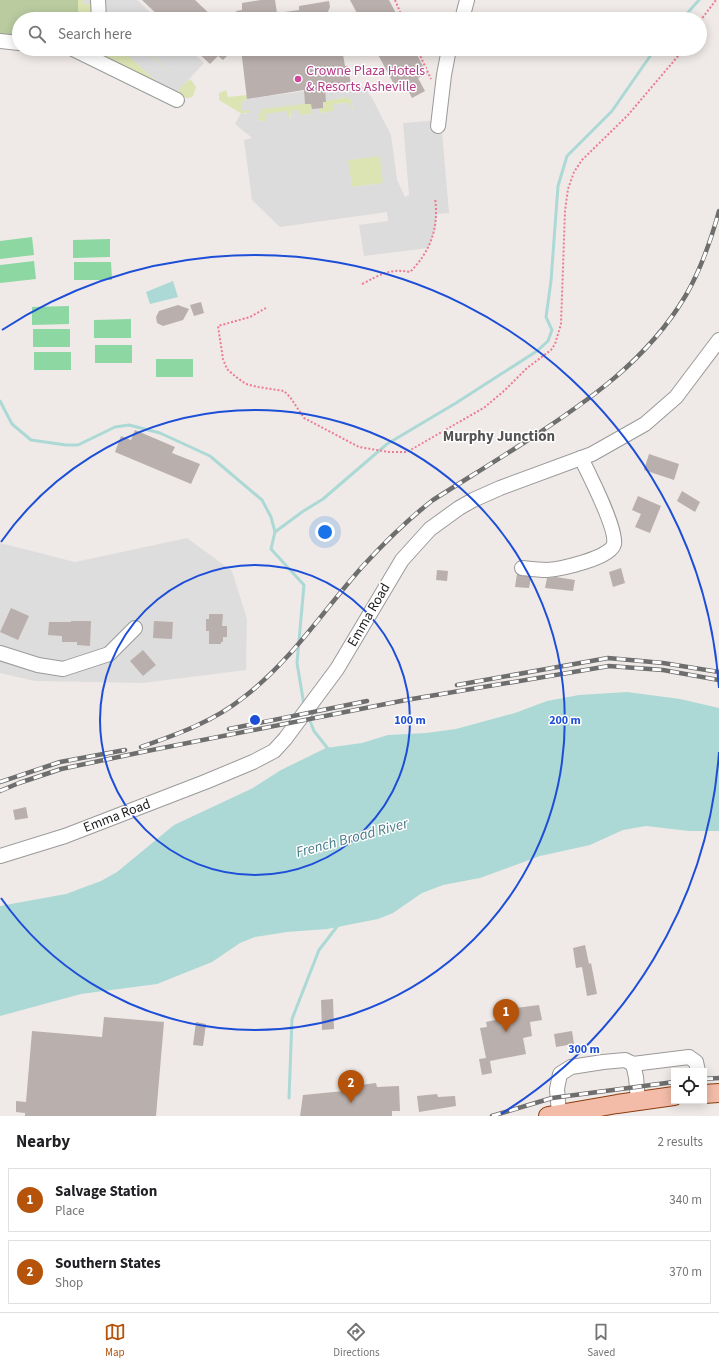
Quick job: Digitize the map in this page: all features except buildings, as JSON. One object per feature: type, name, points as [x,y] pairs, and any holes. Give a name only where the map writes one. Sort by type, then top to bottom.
[{"type":"main road","points":[[707,1094],[719,1093]]},
{"type":"main road","points":[[553,1115],[671,1096]]},
{"type":"street","points":[[98,0],[99,12]]},
{"type":"street","points":[[464,12],[467,0]]},
{"type":"street","points":[[0,41],[12,42]]},
{"type":"street","points":[[89,56],[177,100]]},
{"type":"street","points":[[438,126],[448,56]]},
{"type":"street","name":"Emma Road","points":[[0,856],[65,836],[253,762],[274,751],[337,669],[402,560],[430,529],[473,500],[500,488],[581,458],[624,437],[662,411],[676,397],[719,340]]},
{"type":"street","points":[[522,568],[548,570],[562,567],[601,556],[610,551],[614,544],[614,535],[595,485],[581,458]]},
{"type":"street","points":[[0,653],[38,665],[63,669],[109,654],[135,628]]},
{"type":"street","points":[[553,1115],[560,1074],[572,1067],[625,1060],[633,1064],[689,1057],[696,1062],[697,1068]]},
{"type":"street","points":[[633,1064],[636,1076],[638,1101]]},
{"type":"path","points":[[394,0],[400,12]]},
{"type":"path","points":[[707,12],[716,0]]},
{"type":"path","points":[[420,56],[431,82]]},
{"type":"path","points":[[266,308],[250,317],[218,326],[221,347],[227,368],[246,384],[284,391],[290,396],[304,418],[360,446],[389,452],[407,452],[485,406],[505,390],[527,368],[551,350],[556,344],[561,324],[565,211],[568,189],[574,172],[582,160],[650,91],[678,56]]},
{"type":"path","points":[[362,284],[386,272],[397,270],[410,272],[421,261],[436,228],[437,214],[435,198]]},
{"type":"shaded area","points":[[83,0],[137,0],[150,12],[94,12],[93,4],[83,4]]},
{"type":"shaded area","points":[[129,56],[152,56],[183,85],[153,56],[196,56],[204,63],[175,94],[161,86]]},
{"type":"shaded area","points":[[351,85],[364,87],[372,98],[391,135],[397,180],[405,197],[409,195],[403,123],[441,120],[449,213],[437,214],[436,228],[428,248],[364,256],[359,225],[388,221],[387,212],[280,227],[252,200],[244,140],[252,138],[235,124],[241,113],[245,114],[250,112],[249,110],[242,111],[241,103],[247,99]],"holes":[[[348,97],[352,101],[353,110],[351,109],[350,103],[333,104],[334,111],[321,113],[319,111],[318,102]],[[312,103],[312,114],[300,115],[299,110],[291,111],[291,118],[289,119],[287,111],[265,114],[265,122],[258,120],[262,109]],[[380,156],[383,183],[352,187],[348,160]]]},
{"type":"shaded area","points":[[187,538],[232,571],[247,619],[246,670],[143,683],[35,681],[0,673],[0,543],[75,562]]},
{"type":"green space","points":[[0,0],[78,0],[78,12],[12,12],[12,42],[0,42]]},
{"type":"green space","points":[[78,0],[83,0],[83,4],[94,4],[95,12],[78,12]]},
{"type":"green space","points":[[105,56],[129,56],[161,86]]},
{"type":"green space","points":[[152,56],[154,56],[184,84],[190,79],[196,87],[193,96],[186,98],[181,95],[178,91],[183,85]]},
{"type":"green space","points":[[226,90],[228,97],[247,95],[247,99],[241,103],[242,111],[249,110],[250,112],[242,114],[219,100],[219,93]]},
{"type":"green space","points":[[348,97],[352,101],[353,110],[351,109],[349,103],[334,104],[334,111],[321,113],[319,111],[318,102]]},
{"type":"green space","points":[[312,102],[312,114],[300,115],[299,110],[291,111],[290,119],[288,118],[287,111],[265,122],[257,119],[262,109]]},
{"type":"green space","points":[[380,156],[383,183],[352,187],[348,160]]},
{"type":"green space","points":[[32,237],[34,255],[0,259],[0,241]]},
{"type":"green space","points":[[110,239],[110,257],[73,258],[73,240]]},
{"type":"green space","points":[[34,261],[36,279],[0,283],[0,265]]},
{"type":"green space","points":[[74,262],[111,262],[112,280],[74,280]]},
{"type":"green space","points":[[69,306],[69,324],[32,325],[32,307]]},
{"type":"green space","points":[[131,319],[131,338],[94,338],[94,320]]},
{"type":"green space","points":[[33,329],[70,329],[70,347],[33,347]]},
{"type":"green space","points":[[95,345],[132,345],[132,363],[95,363]]},
{"type":"green space","points":[[34,352],[71,352],[71,370],[34,370]]},
{"type":"green space","points":[[156,359],[193,359],[193,377],[156,377]]},
{"type":"water","points":[[173,281],[178,297],[150,304],[146,292]]},
{"type":"water","name":"French Broad River","points":[[627,692],[680,699],[719,708],[719,831],[689,831],[646,826],[623,830],[590,845],[540,856],[480,878],[443,885],[422,893],[393,913],[378,919],[327,929],[287,932],[255,937],[240,943],[212,962],[157,984],[81,994],[0,1016],[0,906],[66,894],[101,881],[117,872],[174,825],[253,788],[281,770],[326,748],[362,743],[388,735],[426,733],[456,729],[515,713],[547,701],[579,695]]},
{"type":"waterway","points":[[688,12],[699,0]]},
{"type":"waterway","points":[[275,532],[323,499],[387,444],[456,403],[537,351],[548,341],[552,330],[546,317],[551,281],[558,186],[567,156],[612,111],[650,56]]},
{"type":"waterway","points":[[0,401],[12,424],[31,440],[66,445],[78,445],[115,427],[129,425],[160,433],[210,456],[262,500],[271,517],[275,532],[271,549],[304,585],[297,663],[304,705]]},
{"type":"waterway","points":[[308,716],[314,731],[329,750]]},
{"type":"waterway","points":[[289,1098],[292,1019],[319,950],[339,924]]},
{"type":"railway","points":[[141,747],[182,732],[208,720],[220,714],[244,697],[277,668],[362,567],[414,516],[433,500],[571,411],[635,360],[654,340],[686,295],[705,254],[719,211]]},
{"type":"railway","points":[[457,685],[608,658],[663,663],[719,672]]},
{"type":"railway","points":[[0,791],[61,769],[147,751],[406,700],[609,666],[663,670],[719,680]]},
{"type":"railway","points":[[229,729],[367,701]]},
{"type":"railway","points":[[0,782],[60,762],[125,750]]},
{"type":"railway","points":[[707,1079],[719,1078]]},
{"type":"railway","points":[[492,1116],[552,1098],[671,1082]]},
{"type":"place","name":"Crowne Plaza Hotels & Resorts Asheville","points":[[298,79]]},
{"type":"place","name":"Salvage Station","points":[[506,1032]]},
{"type":"place","name":"Southern States","points":[[351,1103]]},
{"type":"district","name":"Murphy Junction","points":[[499,436]]}]
